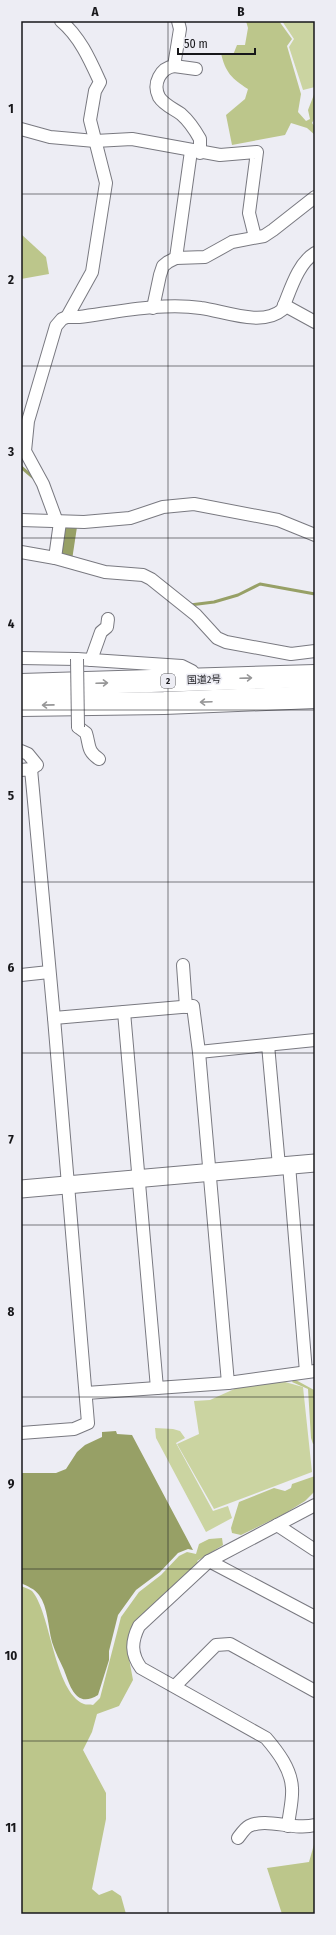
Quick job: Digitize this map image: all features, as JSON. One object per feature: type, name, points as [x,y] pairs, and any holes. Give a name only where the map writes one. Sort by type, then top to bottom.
[{"type":"highway","name":"国道2号","points":[[21,685],[315,676]]},
{"type":"highway","name":"2","points":[[21,705],[164,703],[315,697]]},
{"type":"street","points":[[61,21],[76,37],[87,54],[100,82],[96,90],[90,120],[106,183],[92,272],[68,317]]},
{"type":"street","points":[[174,66],[180,30],[178,21]]},
{"type":"street","points":[[176,258],[196,152],[200,139],[189,123],[159,97],[158,80],[162,72],[167,67],[174,66],[196,69]]},
{"type":"street","points":[[21,129],[50,137],[96,141],[132,139],[196,152],[220,155],[257,152],[248,213],[255,237]]},
{"type":"street","points":[[153,308],[163,266],[176,258],[205,257],[232,242],[264,236],[315,197]]},
{"type":"street","points":[[55,558],[61,522],[26,451],[25,421],[56,326],[62,319],[68,317],[184,306],[202,308],[240,317],[266,317],[276,315],[284,305],[302,266],[308,257],[315,253]]},
{"type":"street","points":[[284,305],[315,322]]},
{"type":"street","points":[[21,520],[61,522],[130,518],[163,507],[194,504],[278,520],[315,535]]},
{"type":"street","points":[[21,552],[55,558],[105,572],[143,576],[151,579],[196,615],[217,638],[226,642],[291,654],[315,651]]},
{"type":"street","points":[[90,660],[101,632],[107,627],[108,619]]},
{"type":"street","points":[[21,658],[77,659],[182,666],[192,672],[199,680]]},
{"type":"street","points":[[77,659],[78,726],[86,733],[89,749],[92,754],[99,759]]},
{"type":"street","points":[[21,751],[28,754],[37,765],[26,769],[54,1018],[88,1423],[74,1429],[21,1433]]},
{"type":"street","points":[[183,965],[186,1007]]},
{"type":"street","points":[[21,975],[49,972]]},
{"type":"street","points":[[54,1018],[194,1006],[228,1383]]},
{"type":"street","points":[[124,1012],[157,1388]]},
{"type":"street","points":[[199,1052],[315,1040]]},
{"type":"street","points":[[86,1393],[228,1383],[311,1372],[268,1045]]},
{"type":"street","points":[[21,1189],[315,1163]]},
{"type":"street","points":[[288,1826],[292,1788],[288,1770],[278,1752],[266,1738],[141,1668],[134,1659],[132,1645],[134,1636],[139,1626],[209,1561],[315,1504]]},
{"type":"street","points":[[277,1525],[315,1550]]},
{"type":"street","points":[[209,1561],[315,1617]]},
{"type":"street","points":[[175,1686],[216,1645],[223,1643],[230,1644],[315,1691]]},
{"type":"street","points":[[238,1838],[247,1826],[260,1823],[299,1827],[315,1825]]},
{"type":"shaded area","points":[[246,21],[279,21],[292,39],[287,46],[301,94],[298,112],[306,121],[310,119],[308,110],[315,92],[315,117],[312,123],[315,127],[315,135],[307,128],[291,123],[285,135],[232,145],[226,115],[245,99],[248,89],[233,78],[227,70],[221,53],[233,55],[237,45],[245,45],[248,28]]},
{"type":"shaded area","points":[[282,21],[315,21],[315,87],[303,90],[289,47],[294,39]]},
{"type":"shaded area","points":[[21,234],[46,257],[49,274],[21,279]]},
{"type":"shaded area","points":[[77,527],[72,560],[64,558],[59,551],[64,528]]},
{"type":"shaded area","points":[[294,1379],[314,1390],[315,1443],[313,1444],[311,1438],[308,1389],[292,1382]]},
{"type":"shaded area","points":[[285,1382],[303,1387],[312,1472],[214,1509],[177,1444],[199,1434],[194,1401],[210,1400],[241,1386]]},
{"type":"shaded area","points":[[155,1428],[180,1431],[185,1438],[176,1443],[213,1511],[228,1506],[232,1518],[206,1532],[156,1438]]},
{"type":"shaded area","points":[[116,1431],[117,1434],[132,1435],[193,1550],[188,1549],[178,1553],[160,1572],[136,1590],[118,1615],[109,1651],[109,1660],[98,1695],[90,1699],[84,1699],[75,1694],[56,1653],[42,1600],[35,1591],[21,1583],[21,1473],[56,1473],[66,1469],[77,1452],[85,1445],[102,1437],[102,1432]]},
{"type":"shaded area","points":[[315,1476],[315,1491],[305,1501],[284,1514],[241,1535],[232,1533],[231,1528],[239,1502],[274,1488],[285,1491],[291,1488],[292,1484]]},
{"type":"shaded area","points":[[222,1538],[223,1545],[197,1561],[200,1564],[128,1639],[128,1653],[133,1680],[119,1706],[97,1714],[92,1732],[83,1750],[106,1793],[106,1819],[92,1889],[99,1895],[112,1890],[121,1896],[126,1914],[21,1914],[21,1586],[32,1591],[38,1602],[44,1616],[59,1669],[66,1684],[74,1697],[84,1704],[93,1705],[100,1698],[121,1617],[139,1592],[161,1575],[179,1556],[187,1552],[196,1554],[199,1544],[209,1539]]},
{"type":"shaded area","points":[[315,1841],[315,1914],[282,1914],[267,1868],[309,1862]]},
{"type":"waterway","points":[[21,467],[35,479]]},
{"type":"waterway","points":[[190,605],[214,602],[238,595],[260,584],[315,594]]}]
